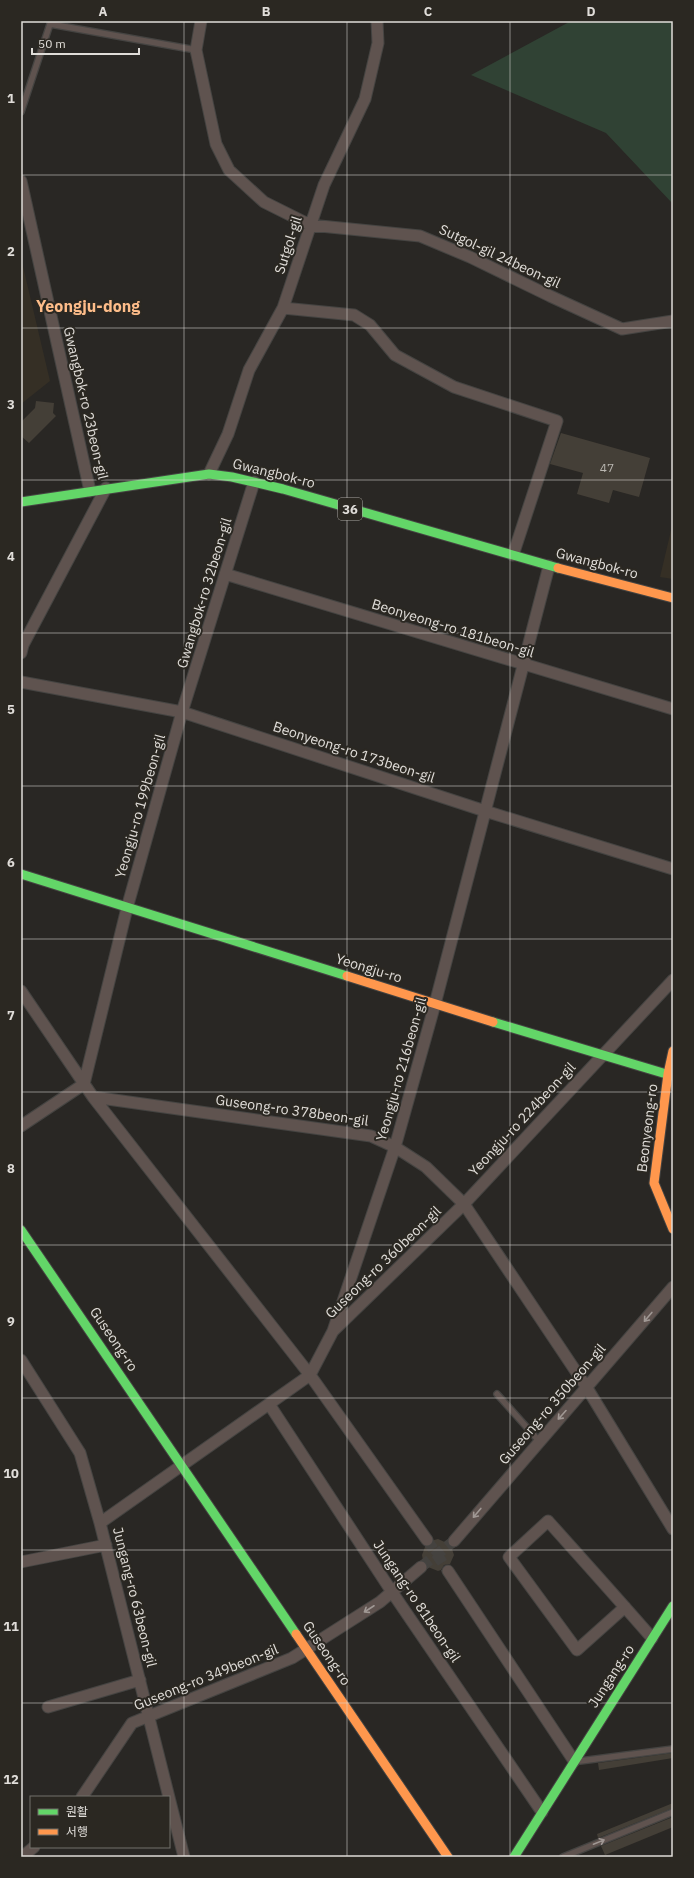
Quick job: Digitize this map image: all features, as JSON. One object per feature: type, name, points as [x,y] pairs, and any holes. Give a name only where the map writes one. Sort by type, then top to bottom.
[{"type":"street","points":[[200,21],[196,50],[216,144],[229,170],[264,202],[310,225]]},
{"type":"street","name":"Sutgol-gil","points":[[209,474],[228,434],[250,370],[283,308],[324,185],[365,99],[378,43],[377,21]]},
{"type":"street","name":"Gwangbok-ro 23beon-gil","points":[[21,180],[90,491]]},
{"type":"street","name":"Sutgol-gil 24beon-gil","points":[[310,225],[420,236],[470,257],[622,329],[673,321]]},
{"type":"street","points":[[283,308],[354,315],[370,325],[395,355],[454,387],[557,421],[513,556]]},
{"type":"street","name":"Gwangbok-ro","points":[[21,502],[106,488],[209,474],[232,477],[549,566],[673,598]]},
{"type":"street","name":"Gwangbok-ro 32beon-gil","points":[[182,712],[254,482]]},
{"type":"street","points":[[21,653],[23,645],[106,488]]},
{"type":"street","name":"Yeongju-ro 216beon-gil","points":[[333,1331],[395,1147],[435,1004],[549,566]]},
{"type":"street","name":"Beonyeong-ro 181beon-gil","points":[[225,574],[673,710]]},
{"type":"street","name":"Beonyeong-ro 173beon-gil","points":[[21,682],[182,712],[485,811],[673,869]]},
{"type":"street","name":"Yeongju-ro 199beon-gil","points":[[127,908],[182,712]]},
{"type":"street","name":"Yeongju-ro","points":[[21,874],[435,1004],[670,1075]]},
{"type":"street","points":[[21,1126],[84,1084],[127,908]]},
{"type":"street","points":[[603,1054],[673,980]]},
{"type":"street","points":[[21,991],[93,1097],[310,1375],[427,1540]]},
{"type":"street","name":"Beonyeong-ro","points":[[673,1050],[654,1183],[673,1229]]},
{"type":"street","name":"Yeongju-ro 224beon-gil","points":[[464,1204],[603,1054]]},
{"type":"street","name":"Guseong-ro 378beon-gil","points":[[93,1097],[371,1136],[395,1147],[426,1167],[464,1204],[587,1388],[673,1529]]},
{"type":"street","name":"Guseong-ro 360beon-gil","points":[[181,1465],[310,1375],[333,1331],[464,1204]]},
{"type":"street","name":"Guseong-ro","points":[[21,1230],[448,1857]]},
{"type":"street","name":"Guseong-ro 350beon-gil","points":[[454,1541],[538,1441],[587,1388],[673,1287]]},
{"type":"street","name":"Jungang-ro 63beon-gil","points":[[21,1360],[80,1453],[106,1544],[169,1796]]},
{"type":"street","name":"Jungang-ro 81beon-gil","points":[[269,1404],[392,1592],[542,1812]]},
{"type":"street","points":[[100,1523],[181,1465]]},
{"type":"street","points":[[625,1607],[577,1650],[509,1557],[548,1521],[625,1607],[652,1638]]},
{"type":"street","points":[[21,1562],[106,1544]]},
{"type":"street","points":[[307,1650],[380,1602],[421,1567]]},
{"type":"street","points":[[448,1571],[574,1761]]},
{"type":"street","name":"Jungang-ro","points":[[514,1857],[673,1606]]},
{"type":"street","name":"Guseong-ro 349beon-gil","points":[[83,1796],[132,1724],[149,1715],[292,1658],[307,1650]]},
{"type":"street","points":[[48,1707],[140,1680]]},
{"type":"street","name":"Jungang-ro 63beon-gil","points":[[170,1800],[184,1857]]},
{"type":"street","points":[[22,1857],[33,1848]]},
{"type":"lane","points":[[21,112],[50,22],[196,50]]},
{"type":"lane","points":[[498,1394],[538,1441]]},
{"type":"lane","points":[[574,1761],[673,1749]]},
{"type":"lane","points":[[563,1857],[673,1812]]},
{"type":"shaded area","points":[[21,258],[50,381],[21,404]]},
{"type":"shaded area","points":[[673,522],[673,579],[660,577]]},
{"type":"green space","points":[[571,21],[673,21],[673,204],[606,133],[471,75]]},
{"type":"building","points":[[36,401],[54,403],[53,413],[56,416],[29,443],[21,436],[21,422],[35,408]]},
{"type":"building","points":[[561,433],[650,458],[639,497],[613,490],[609,503],[577,494],[583,473],[550,464]]},
{"type":"building","points":[[438,1539],[447,1543],[452,1549],[454,1555],[450,1564],[444,1565],[441,1570],[438,1571],[428,1567],[427,1563],[423,1560],[422,1555],[425,1547],[431,1546],[434,1540]]},
{"type":"building","points":[[673,1753],[673,1758],[599,1770],[598,1763]]},
{"type":"building","points":[[673,1803],[673,1808],[598,1838],[597,1834]]},
{"type":"building","points":[[673,1817],[673,1827],[605,1855],[601,1846]]},
{"type":"tunnel","points":[[427,1540],[448,1571]]},
{"type":"tunnel","points":[[421,1567],[454,1541]]},
{"type":"traffic: fast","points":[[21,502],[209,474],[232,477],[283,489],[558,568]]},
{"type":"traffic: fast","points":[[21,874],[347,976]]},
{"type":"traffic: fast","points":[[493,1022],[673,1076]]},
{"type":"traffic: fast","points":[[21,1230],[296,1634]]},
{"type":"traffic: fast","points":[[514,1857],[673,1606]]},
{"type":"traffic: slow","points":[[558,568],[673,598]]},
{"type":"traffic: slow","points":[[347,976],[493,1022]]},
{"type":"traffic: slow","points":[[673,1051],[668,1074],[654,1183],[673,1229]]},
{"type":"traffic: slow","points":[[296,1634],[448,1857]]},
{"type":"district","name":"Yeongju-dong","points":[[88,306]]}]
